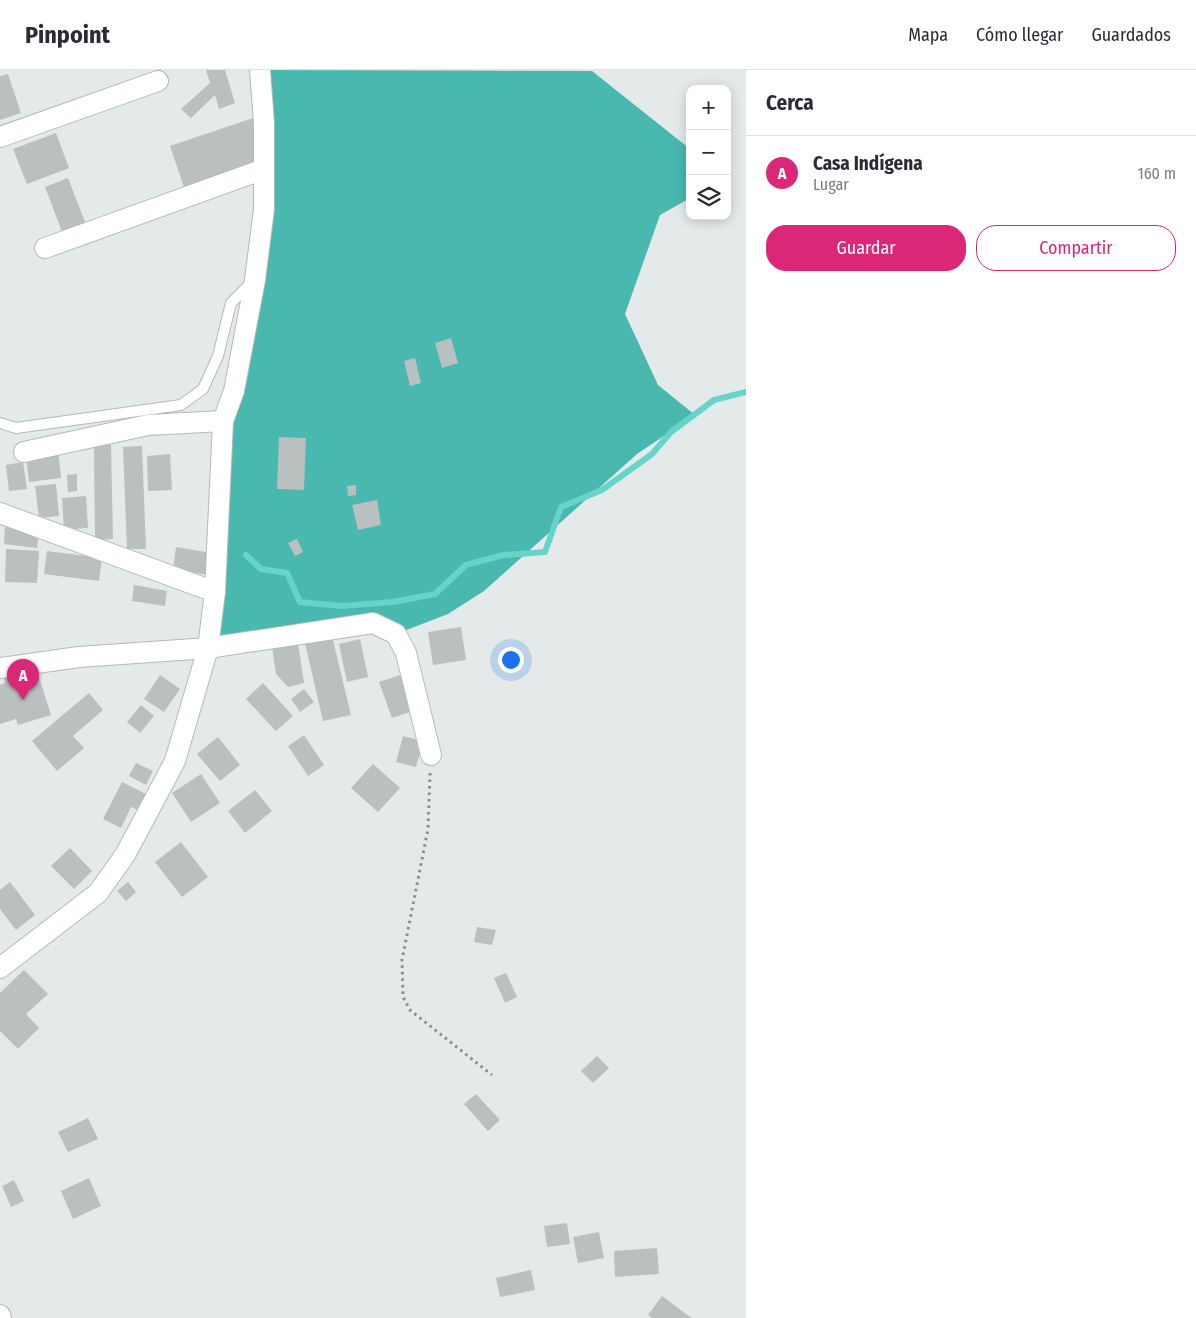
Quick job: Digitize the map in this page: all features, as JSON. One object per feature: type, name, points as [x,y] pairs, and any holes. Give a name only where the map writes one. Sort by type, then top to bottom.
[{"type":"street","points":[[0,968],[98,893],[125,855],[175,761],[208,648],[215,592],[222,421],[234,391],[255,280],[264,209],[264,124],[260,70]]},
{"type":"street","points":[[0,137],[158,81]]},
{"type":"street","points":[[45,248],[264,169]]},
{"type":"street","points":[[24,452],[148,425],[222,421]]},
{"type":"street","points":[[0,513],[215,592]]},
{"type":"street","points":[[0,668],[79,657],[208,648],[373,623],[396,634],[406,653],[431,755]]},
{"type":"lane","points":[[0,423],[16,428],[181,405],[203,389],[218,356],[230,303],[255,280]]},
{"type":"path","points":[[431,755],[428,829],[402,960],[403,997],[410,1010],[492,1075]]},
{"type":"shaded area","points":[[260,70],[592,71],[686,146],[686,200],[660,215],[625,314],[658,385],[695,415],[637,454],[484,591],[448,614],[396,634],[373,623],[208,648],[223,421],[255,280]]},
{"type":"building","points":[[206,70],[225,70],[235,103],[219,109],[215,95],[191,118],[181,109],[210,83]]},
{"type":"building","points":[[8,74],[21,113],[0,120],[0,76]]},
{"type":"building","points":[[253,118],[255,166],[185,190],[170,146]]},
{"type":"building","points":[[56,133],[69,168],[27,184],[13,149]]},
{"type":"building","points":[[68,178],[87,227],[64,237],[45,187]]},
{"type":"building","points":[[451,338],[458,363],[442,368],[435,343]]},
{"type":"building","points":[[415,358],[421,383],[410,386],[404,361]]},
{"type":"building","points":[[279,437],[306,438],[304,490],[277,489]]},
{"type":"building","points":[[94,445],[111,445],[113,539],[95,540]]},
{"type":"building","points":[[142,446],[146,549],[127,549],[123,447]]},
{"type":"building","points":[[58,449],[61,478],[29,482],[26,453]]},
{"type":"building","points":[[170,454],[172,490],[148,491],[147,456]]},
{"type":"building","points":[[23,462],[27,489],[9,491],[6,465]]},
{"type":"building","points":[[77,474],[77,491],[68,492],[67,475]]},
{"type":"building","points":[[56,484],[59,516],[39,518],[35,486]]},
{"type":"building","points":[[356,485],[356,495],[348,496],[347,486]]},
{"type":"building","points":[[86,496],[88,528],[64,530],[62,498]]},
{"type":"building","points":[[377,500],[381,525],[358,530],[352,505]]},
{"type":"building","points":[[5,527],[39,530],[37,548],[4,544]]},
{"type":"building","points":[[297,539],[303,552],[295,556],[288,543]]},
{"type":"building","points":[[176,547],[212,553],[209,575],[173,570]]},
{"type":"building","points":[[6,549],[39,551],[37,583],[5,582]]},
{"type":"building","points":[[47,551],[102,558],[99,581],[44,574]]},
{"type":"building","points":[[134,585],[167,591],[165,606],[132,601]]},
{"type":"building","points":[[461,627],[466,660],[433,665],[428,632]]},
{"type":"building","points":[[332,636],[351,715],[323,721],[305,643]]},
{"type":"building","points":[[297,637],[304,683],[288,687],[276,674],[271,641]]},
{"type":"building","points":[[360,639],[368,677],[347,682],[339,644]]},
{"type":"building","points":[[36,667],[51,715],[18,725],[16,719],[0,724],[0,685],[5,683],[4,677]]},
{"type":"building","points":[[160,675],[180,689],[164,712],[144,699]]},
{"type":"building","points":[[400,675],[413,711],[392,718],[379,682]]},
{"type":"building","points":[[263,683],[293,716],[276,731],[246,699]]},
{"type":"building","points":[[304,689],[314,702],[300,712],[291,699]]},
{"type":"building","points":[[89,693],[103,710],[73,736],[84,748],[57,771],[32,741]]},
{"type":"building","points":[[141,705],[154,716],[140,733],[127,722]]},
{"type":"building","points":[[304,735],[324,765],[308,776],[288,746]]},
{"type":"building","points":[[403,736],[423,741],[416,767],[396,762]]},
{"type":"building","points":[[218,737],[240,765],[220,781],[197,754]]},
{"type":"building","points":[[136,763],[153,771],[146,785],[129,776]]},
{"type":"building","points":[[373,764],[400,788],[378,812],[351,788]]},
{"type":"building","points":[[201,774],[220,803],[191,822],[172,793]]},
{"type":"building","points":[[122,782],[146,794],[138,810],[131,807],[121,828],[103,819]]},
{"type":"building","points":[[255,790],[272,811],[245,833],[228,811]]},
{"type":"building","points":[[181,842],[208,877],[182,897],[155,862]]},
{"type":"building","points":[[70,848],[92,871],[74,889],[51,866]]},
{"type":"building","points":[[10,882],[35,915],[16,930],[0,909],[0,890]]},
{"type":"building","points":[[128,882],[136,892],[126,901],[117,891]]},
{"type":"building","points":[[477,927],[496,930],[492,945],[474,942]]},
{"type":"building","points":[[24,970],[48,994],[26,1014],[39,1028],[18,1049],[0,1031],[0,993]]},
{"type":"building","points":[[506,973],[517,997],[505,1003],[494,978]]},
{"type":"building","points":[[597,1056],[609,1068],[593,1083],[581,1071]]},
{"type":"building","points":[[476,1094],[500,1120],[488,1131],[464,1104]]},
{"type":"building","points":[[88,1118],[98,1139],[68,1152],[58,1132]]},
{"type":"building","points":[[89,1178],[101,1206],[73,1219],[61,1191]]},
{"type":"building","points":[[14,1180],[24,1201],[11,1207],[2,1186]]},
{"type":"building","points":[[567,1223],[570,1244],[547,1247],[544,1226]]},
{"type":"building","points":[[599,1232],[604,1258],[578,1263],[573,1237]]},
{"type":"building","points":[[657,1248],[659,1274],[615,1277],[614,1251]]},
{"type":"building","points":[[531,1270],[535,1290],[500,1297],[496,1278]]},
{"type":"building","points":[[662,1296],[692,1318],[652,1318],[648,1315]]},
{"type":"waterway","points":[[246,555],[261,569],[287,573],[300,602],[341,606],[393,602],[435,594],[466,565],[503,555],[545,552],[561,507],[602,490],[652,454],[671,432],[714,400],[746,392]]},
{"type":"place","name":"Casa Indígena","points":[[23,700]]}]
